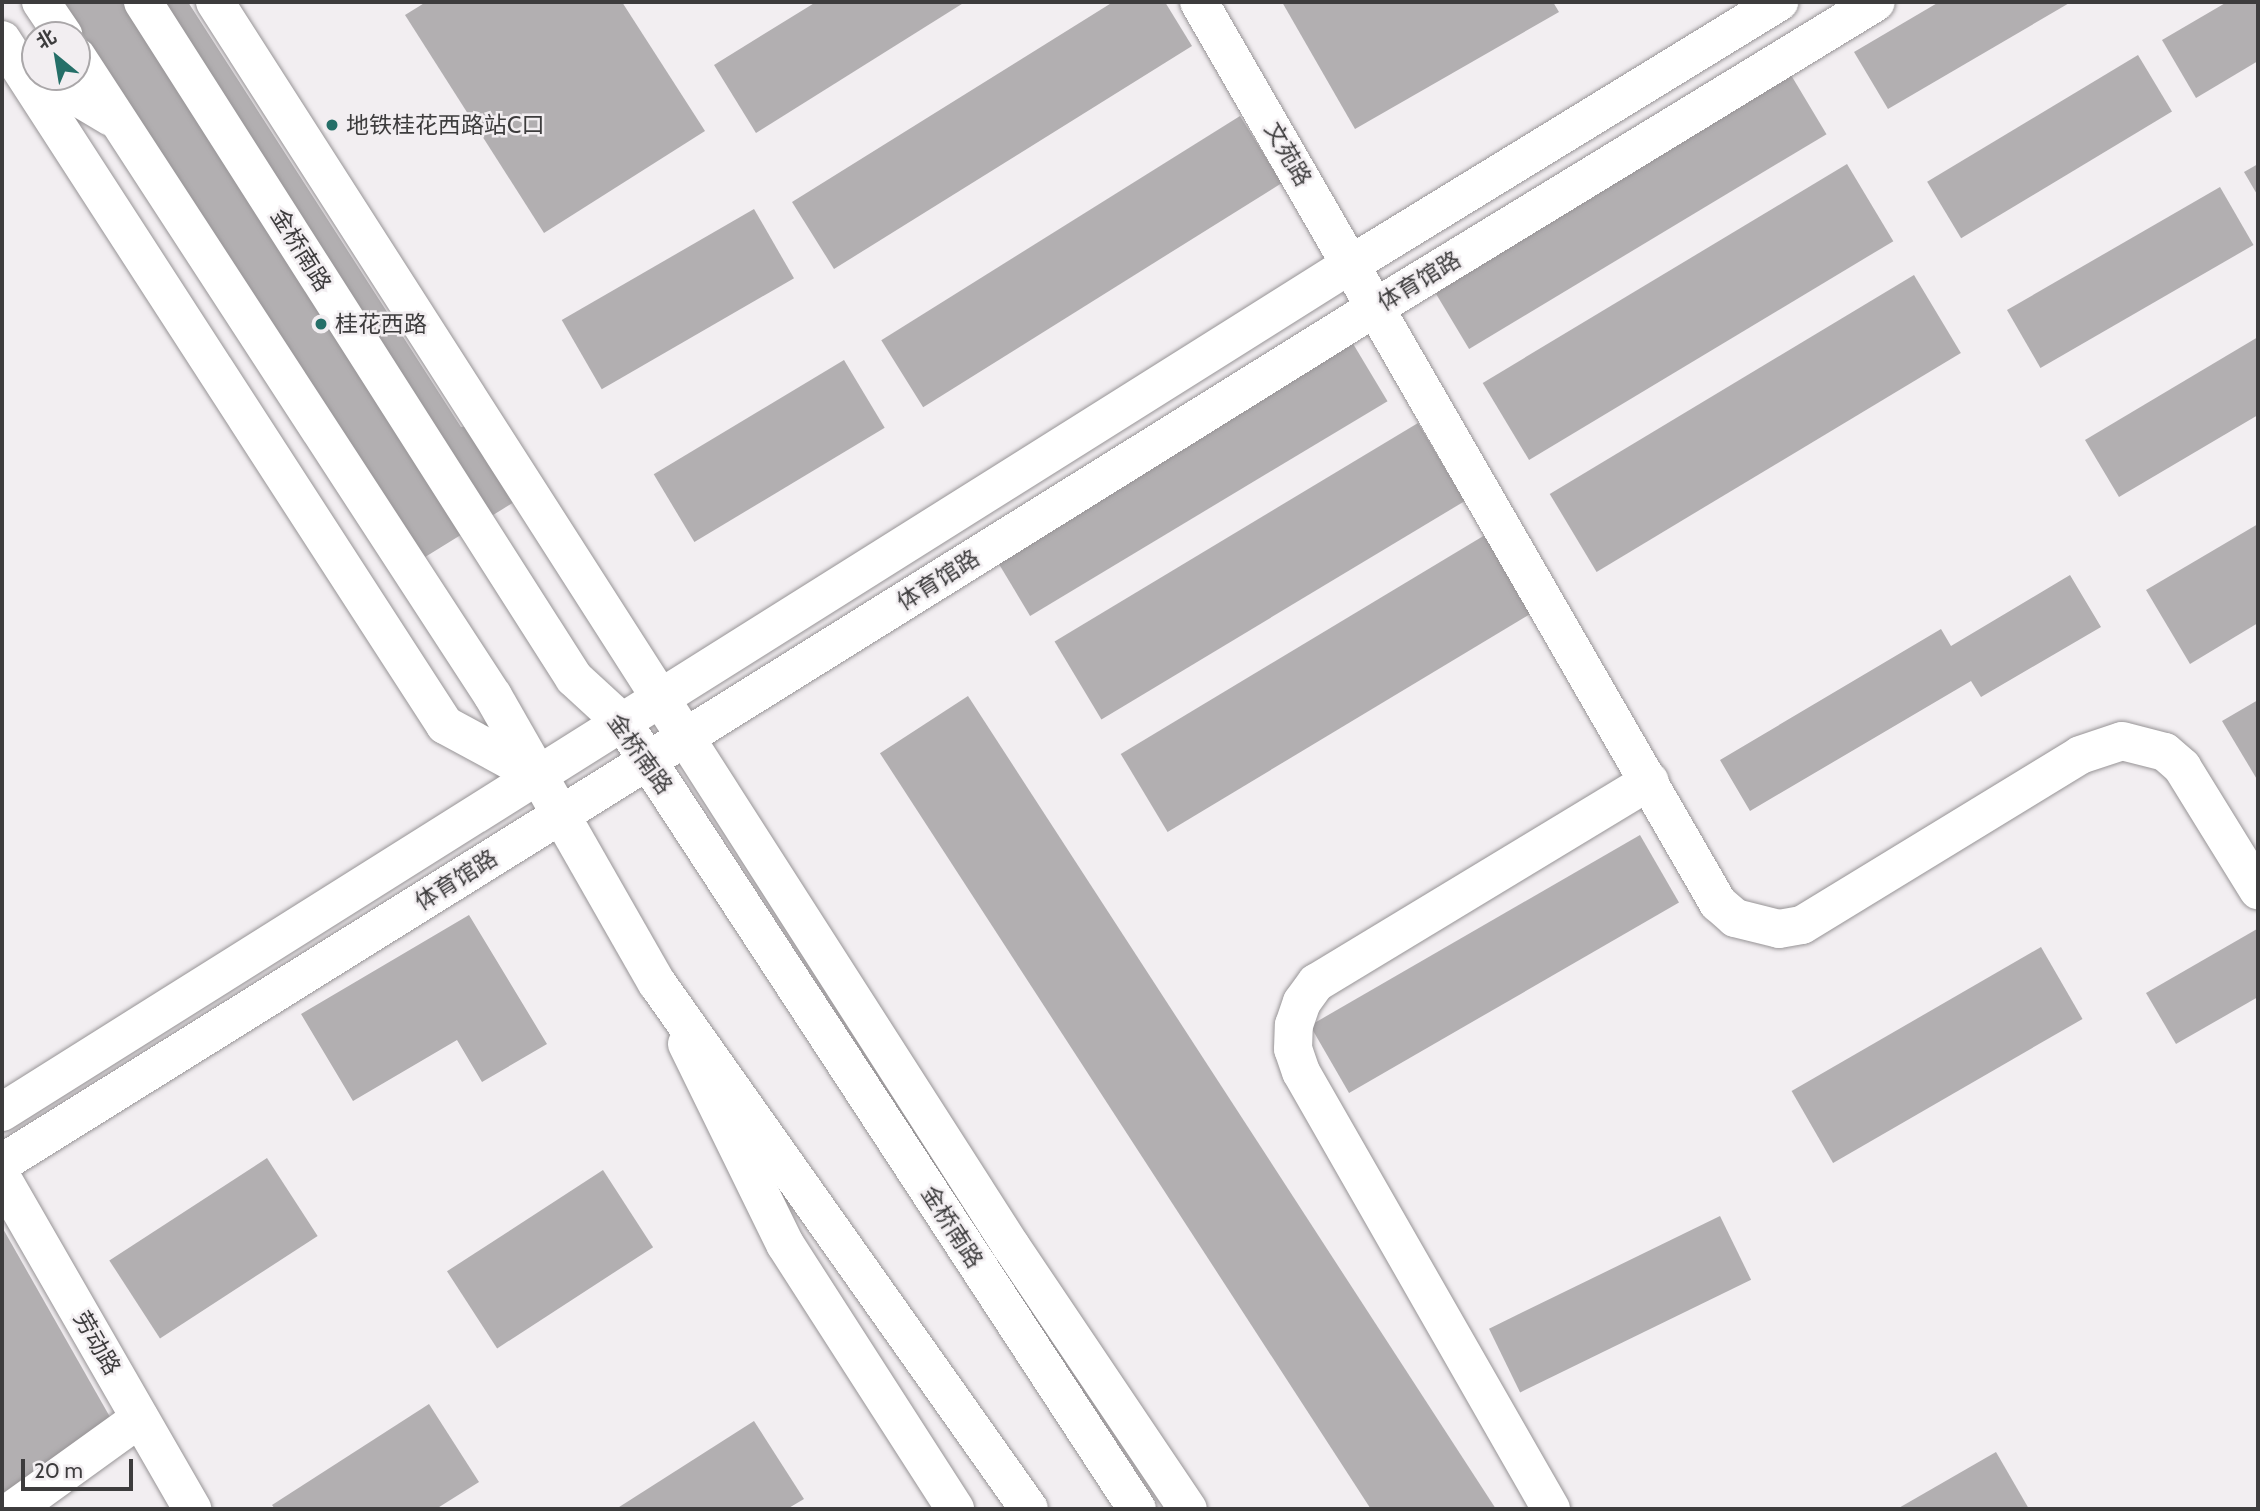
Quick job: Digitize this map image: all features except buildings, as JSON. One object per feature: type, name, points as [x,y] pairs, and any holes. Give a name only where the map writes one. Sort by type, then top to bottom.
[{"type":"main road","points":[[41,2],[54,21]]},
{"type":"main road","name":"金桥南路","points":[[143,2],[574,678],[623,723],[1136,1509]]},
{"type":"main road","name":"金桥南路","points":[[215,2],[1011,1246],[1188,1509]]},
{"type":"main road","name":"文苑路","points":[[1199,2],[1378,306],[1718,902],[1735,918],[1756,927],[1802,925],[2080,755],[2122,741],[2165,752],[2182,767],[2258,890]]},
{"type":"main road","name":"体育馆路","points":[[2,1112],[1353,263],[1779,2]]},
{"type":"main road","name":"体育馆路","points":[[2,1163],[1378,306],[1876,2]]},
{"type":"main road","points":[[91,79],[493,696],[657,983],[785,1244],[955,1509]]},
{"type":"main road","points":[[43,91],[446,726],[539,776]]},
{"type":"main road","points":[[71,91],[118,120]]},
{"type":"main road","points":[[1551,1509],[1300,1072],[1293,1049],[1294,1025],[1302,1002],[1317,984],[1650,781]]},
{"type":"main road","points":[[657,983],[1029,1509]]},
{"type":"main road","name":"劳动路","points":[[2,1178],[192,1509]]},
{"type":"main road","points":[[14,1509],[140,1418]]},
{"type":"place","name":"地铁桂花西路站C口","points":[[332,125]]},
{"type":"place","name":"桂花西路","points":[[321,324]]}]
